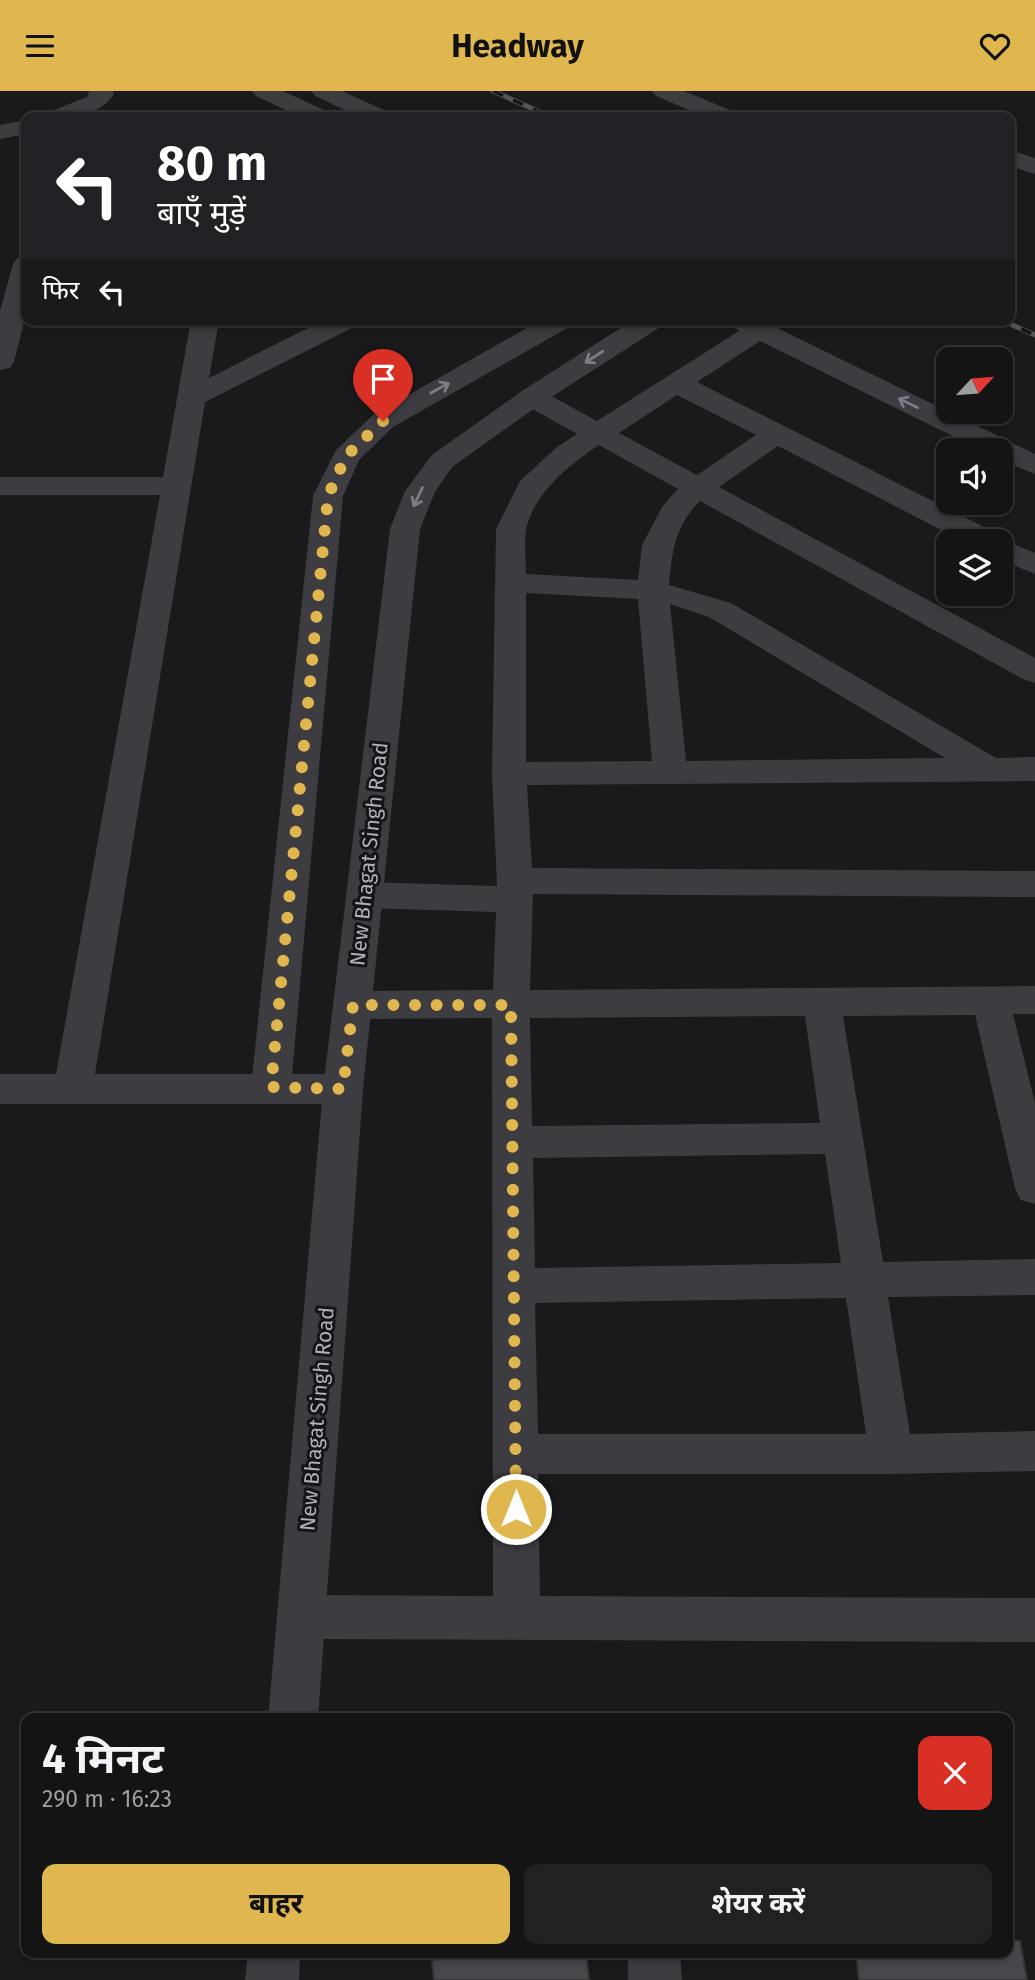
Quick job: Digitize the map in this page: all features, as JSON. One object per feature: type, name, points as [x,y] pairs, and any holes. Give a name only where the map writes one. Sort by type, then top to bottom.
[{"type":"street","points":[[70,112],[95,101],[102,94],[101,91]]},
{"type":"street","points":[[264,91],[309,112]]},
{"type":"street","points":[[323,91],[368,112]]},
{"type":"street","points":[[664,91],[714,112]]},
{"type":"street","points":[[1015,159],[1035,167]]},
{"type":"street","points":[[0,362],[17,268]]},
{"type":"street","points":[[73,1090],[204,326]]},
{"type":"street","points":[[192,398],[334,326]]},
{"type":"street","points":[[271,1087],[328,496],[346,456],[383,421],[550,326]]},
{"type":"street","name":"New Bhagat Singh Road","points":[[293,1713],[343,1089],[405,529],[420,491],[442,461],[532,397],[643,326]]},
{"type":"street","points":[[517,1619],[511,1005],[514,890],[509,773],[511,529],[531,487],[567,453],[676,383],[748,326]]},
{"type":"street","points":[[751,326],[1035,465]]},
{"type":"street","points":[[807,326],[936,388]]},
{"type":"street","points":[[676,383],[963,529]]},
{"type":"street","points":[[532,397],[1035,672]]},
{"type":"street","points":[[1012,424],[1023,429]]},
{"type":"street","points":[[670,772],[653,591],[657,545],[677,507],[696,489],[776,434]]},
{"type":"street","points":[[0,486],[177,486]]},
{"type":"street","points":[[1013,554],[1035,565]]},
{"type":"street","points":[[509,583],[653,591],[696,600],[720,610],[989,769]]},
{"type":"street","points":[[509,773],[1035,769]]},
{"type":"street","points":[[364,895],[514,890],[1035,884]]},
{"type":"street","points":[[991,1000],[1035,1188]]},
{"type":"street","points":[[353,1005],[1035,1000]]},
{"type":"street","points":[[822,1002],[891,1454]]},
{"type":"street","points":[[0,1089],[343,1089]]},
{"type":"street","points":[[512,1142],[843,1138]]},
{"type":"street","points":[[514,1286],[1035,1277]]},
{"type":"street","points":[[516,1454],[891,1454],[1035,1451]]},
{"type":"street","points":[[301,1617],[1034,1625]]},
{"type":"street","points":[[272,1980],[274,1958]]},
{"type":"street","points":[[654,1958],[655,1980]]},
{"type":"building","points":[[1013,1941],[1020,1941],[1027,1980],[859,1980],[857,1958],[1013,1958]]},
{"type":"building","points":[[587,1958],[589,1980],[434,1980],[432,1960]]},
{"type":"railway","points":[[493,91],[540,112]]},
{"type":"railway","points":[[1015,326],[1035,335]]},
{"type":"route","points":[[383,421],[346,456],[328,496],[271,1087],[343,1089],[353,1005],[511,1005],[516,1509]]}]
